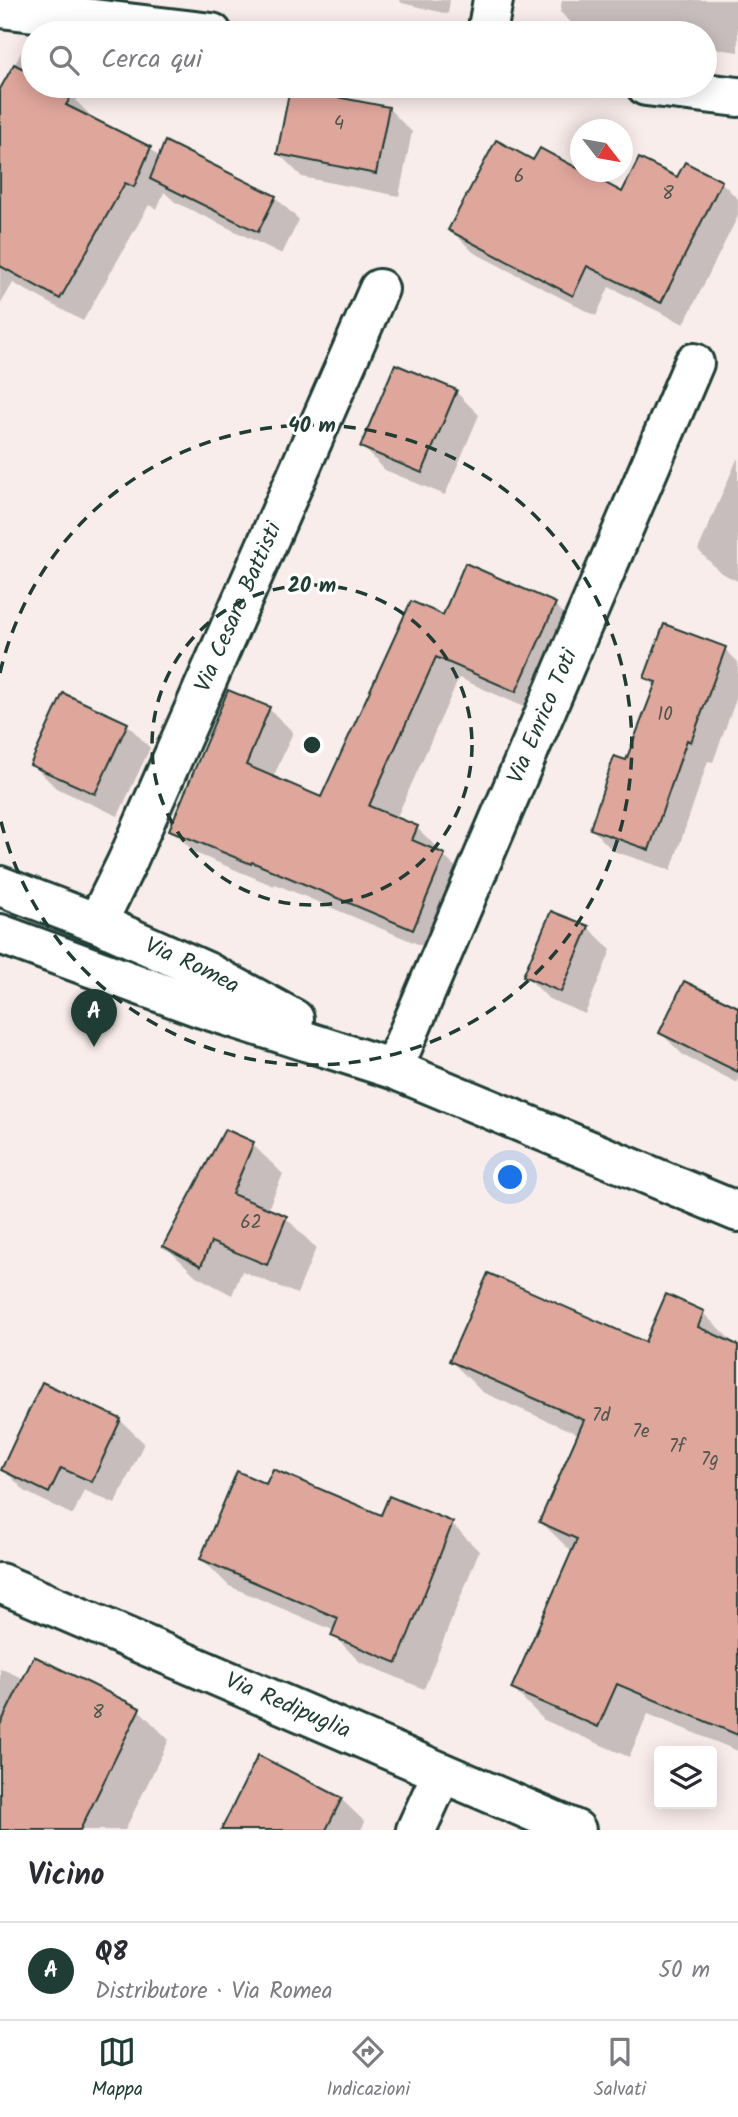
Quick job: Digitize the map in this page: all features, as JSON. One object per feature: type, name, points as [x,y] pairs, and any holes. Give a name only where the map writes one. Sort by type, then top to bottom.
[{"type":"street","points":[[489,21],[493,0]]},
{"type":"street","points":[[0,8],[110,21]]},
{"type":"street","points":[[717,94],[738,97]]},
{"type":"street","name":"Via Cesare Battisti","points":[[97,923],[127,862],[379,289]]},
{"type":"street","name":"Via Enrico Toti","points":[[384,1066],[694,363]]},
{"type":"street","name":"Via Romea","points":[[0,886],[97,923],[205,971],[384,1066]]},
{"type":"street","name":"Via Romea","points":[[0,934],[202,1008],[384,1066],[738,1212]]},
{"type":"street","name":"Via Redipuglia","points":[[0,1583],[576,1830]]},
{"type":"street","points":[[416,1830],[442,1773]]},
{"type":"building","points":[[14,64],[21,68],[21,98],[70,98],[66,105],[151,147],[134,187],[125,183],[60,299],[0,266],[0,89]]},
{"type":"building","points":[[288,98],[342,98],[389,107],[376,174],[277,154]]},
{"type":"building","points":[[496,140],[533,160],[540,148],[570,164],[570,182],[603,182],[622,192],[627,182],[633,182],[633,170],[639,158],[677,177],[685,162],[722,181],[661,303],[587,266],[573,296],[448,230]]},
{"type":"building","points":[[165,141],[276,196],[258,232],[150,179]]},
{"type":"building","points":[[395,364],[457,390],[422,473],[360,447]]},
{"type":"building","points":[[465,563],[556,603],[516,692],[436,657],[369,806],[418,826],[412,840],[445,854],[413,930],[169,830],[228,690],[270,707],[246,765],[321,797],[411,601],[443,615]]},
{"type":"building","points":[[664,624],[726,647],[691,742],[687,740],[649,850],[590,829],[614,756],[626,760],[656,682],[644,678]]},
{"type":"building","points":[[63,693],[128,723],[95,794],[30,765]]},
{"type":"building","points":[[551,911],[589,926],[561,992],[523,976]]},
{"type":"building","points":[[684,981],[738,1007],[738,1072],[659,1033]]},
{"type":"building","points":[[225,1129],[254,1142],[232,1194],[287,1216],[267,1265],[211,1242],[201,1266],[163,1246]]},
{"type":"building","points":[[488,1273],[645,1342],[666,1294],[704,1311],[698,1327],[738,1345],[738,1735],[617,1684],[598,1727],[511,1689],[577,1539],[539,1522],[584,1420],[449,1361]]},
{"type":"building","points":[[42,1382],[121,1419],[92,1482],[61,1468],[49,1493],[1,1470]]},
{"type":"building","points":[[273,1469],[381,1515],[389,1496],[453,1522],[397,1663],[331,1636],[338,1618],[200,1559],[237,1471],[266,1484]]},
{"type":"building","points":[[34,1656],[140,1708],[80,1830],[0,1830],[0,1725]]},
{"type":"building","points":[[258,1755],[342,1798],[326,1830],[221,1830]]},
{"type":"place","name":"Q8","points":[[94,1047]]}]
